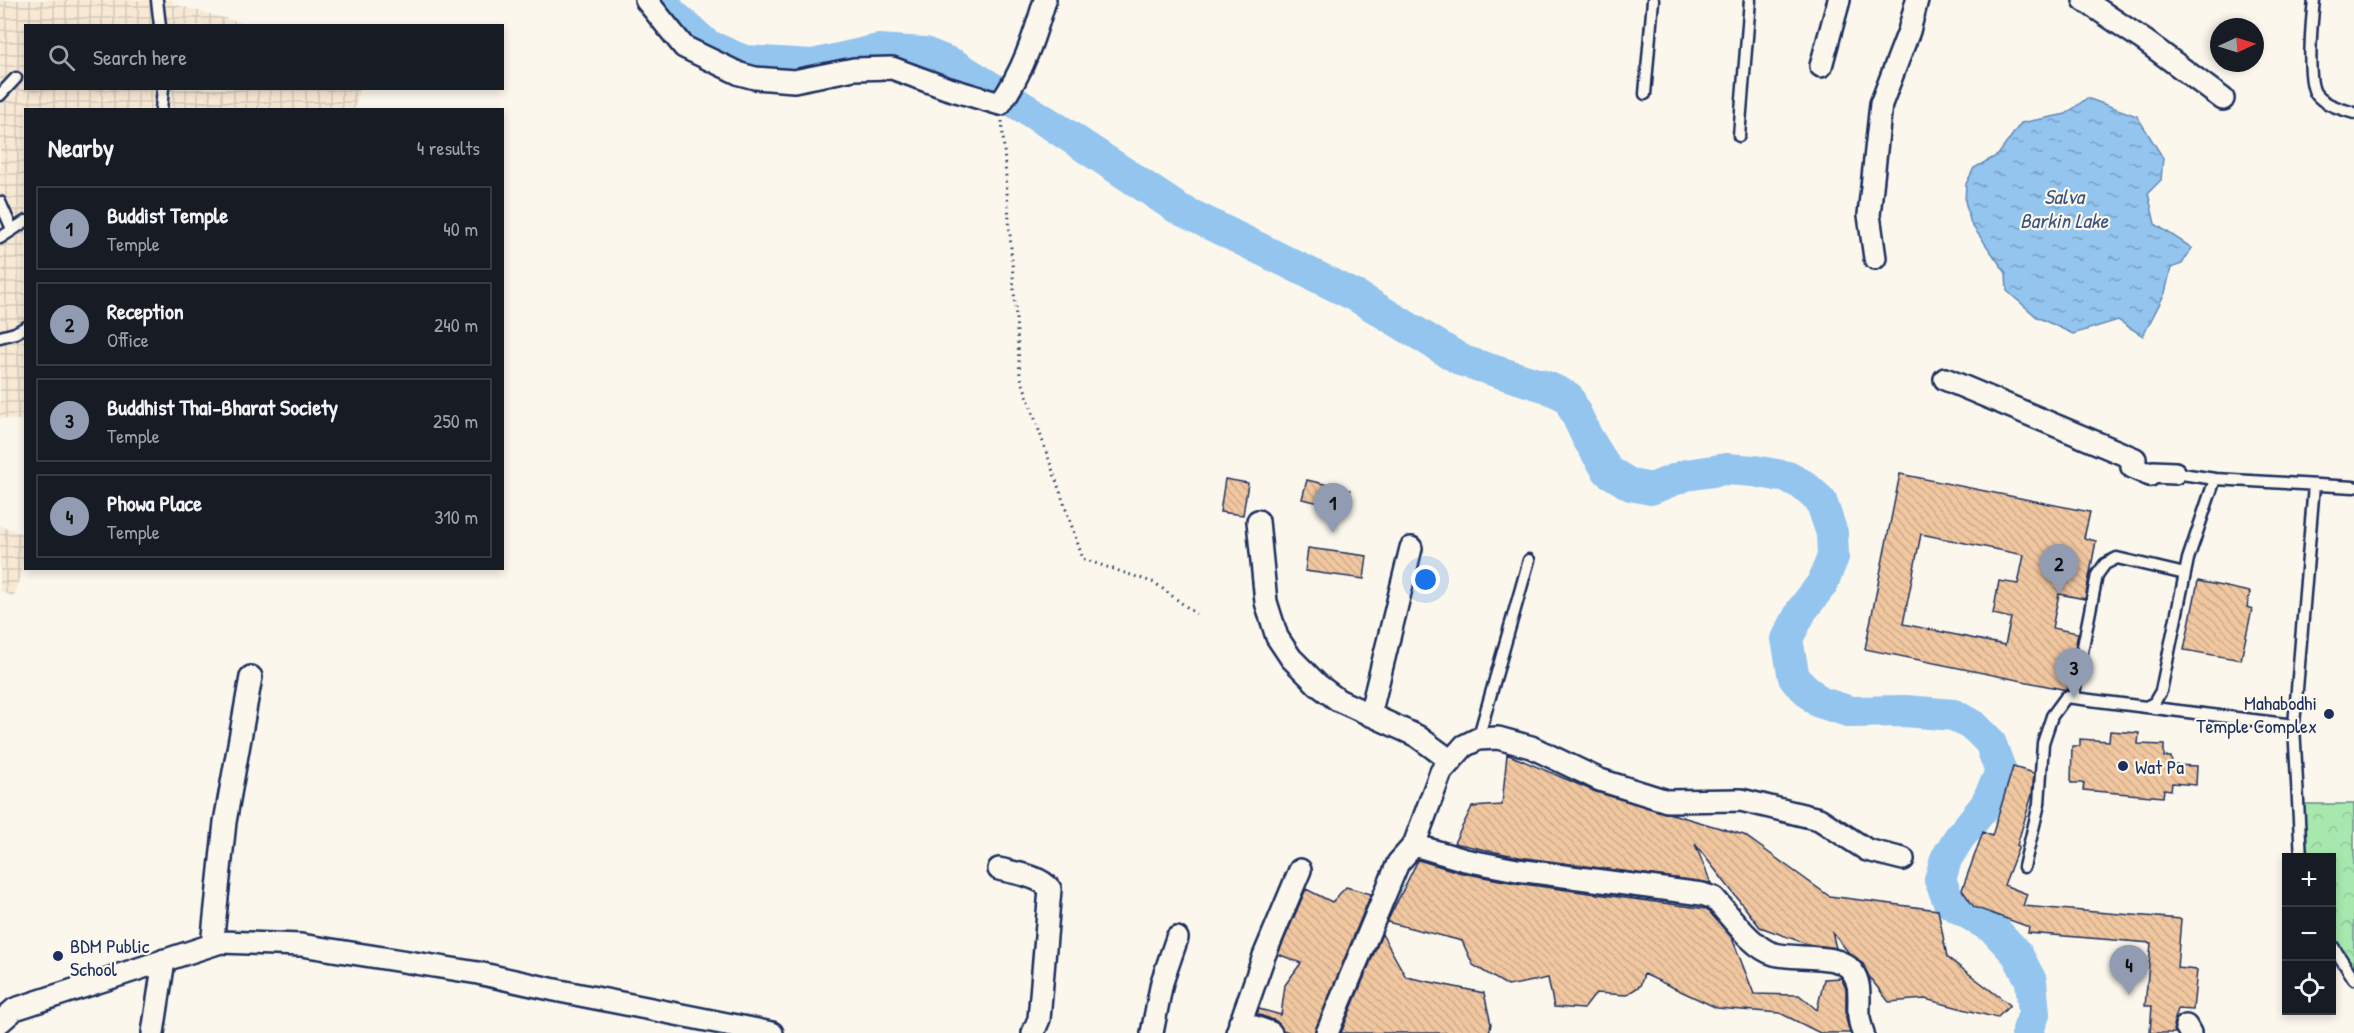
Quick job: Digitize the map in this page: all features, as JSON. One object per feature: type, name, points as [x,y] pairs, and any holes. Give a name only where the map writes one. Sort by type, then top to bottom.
[{"type":"street","points":[[646,0],[684,47],[740,74],[755,78],[794,81],[854,69],[892,68],[957,92],[1000,104],[1015,84],[1028,55],[1045,0]]},
{"type":"street","points":[[1821,66],[1839,0]]},
{"type":"street","points":[[1875,258],[1869,215],[1879,117],[1887,88],[1910,31],[1917,0]]},
{"type":"street","points":[[2084,0],[2145,41],[2223,99]]},
{"type":"street","points":[[1945,379],[2135,459],[2133,467],[2150,476],[2153,472],[2175,473]]},
{"type":"street","points":[[1258,520],[1266,602],[1277,637],[1291,658],[1318,685],[1338,700],[1417,736],[1451,761]]},
{"type":"street","points":[[1370,715],[1411,548]]},
{"type":"street","points":[[212,945],[225,822],[251,677]]},
{"type":"street","points":[[1327,1033],[1398,863],[1414,845],[1441,772],[1464,746],[1478,738],[1498,738],[1531,747],[1600,780],[1667,801],[1741,800],[1819,819],[1867,850],[1903,859]]},
{"type":"street","points":[[1414,845],[1465,860],[1517,870],[1702,894],[1714,898],[1766,951],[1785,956],[1835,959],[1854,972],[1859,988],[1859,1017],[1863,1033]]},
{"type":"street","points":[[999,869],[1039,880],[1050,889],[1039,1019],[1033,1033]]},
{"type":"street","points":[[1271,1033],[1238,1027],[1264,956],[1300,870]]},
{"type":"street","points":[[1152,1033],[1162,982],[1177,938]]},
{"type":"street","points":[[0,1022],[15,1009],[221,942],[301,945],[455,969],[772,1033]]},
{"type":"street","points":[[153,1033],[164,960]]},
{"type":"lane","points":[[157,0],[160,24]]},
{"type":"lane","points":[[1645,94],[1653,0]]},
{"type":"lane","points":[[1739,136],[1750,0]]},
{"type":"lane","points":[[2314,0],[2311,80],[2316,94],[2327,103],[2354,113]]},
{"type":"lane","points":[[0,95],[16,78]]},
{"type":"lane","points":[[161,108],[163,90]]},
{"type":"lane","points":[[0,202],[12,229]]},
{"type":"lane","points":[[0,238],[24,222]]},
{"type":"lane","points":[[0,337],[24,328]]},
{"type":"lane","points":[[2175,473],[2215,479],[2354,487]]},
{"type":"lane","points":[[2146,707],[2154,704],[2161,690],[2188,559],[2215,479]]},
{"type":"lane","points":[[2301,853],[2294,724],[2314,485]]},
{"type":"lane","points":[[2073,698],[2097,575],[2105,564],[2117,558],[2185,574]]},
{"type":"lane","points":[[1478,738],[1529,560]]},
{"type":"lane","points":[[2024,867],[2039,804],[2043,743],[2052,716],[2066,697],[2294,724]]},
{"type":"lane","points":[[2336,952],[2354,978]]},
{"type":"path","points":[[1000,104],[1020,375],[1083,559],[1155,583],[1196,614]]},
{"type":"shaded area","points":[[0,0],[172,0],[173,4],[246,24],[24,24],[24,90],[359,90],[355,108],[24,108],[24,421],[0,418]]},
{"type":"shaded area","points":[[0,525],[24,535],[24,562],[14,597],[0,591]]},
{"type":"green space","points":[[2301,804],[2354,804],[2354,972],[2336,944],[2336,853],[2304,853]]},
{"type":"water","name":"Salva Barkin Lake","points":[[2087,98],[2137,116],[2163,158],[2161,180],[2148,193],[2155,224],[2192,248],[2182,264],[2171,268],[2165,293],[2143,336],[2118,320],[2073,334],[2037,317],[2007,291],[2006,273],[1971,224],[1965,201],[1966,184],[1974,168],[1998,155],[2021,123],[2066,114]]},
{"type":"building","points":[[1900,474],[2090,512],[2084,538],[2096,541],[2085,599],[2059,594],[2052,628],[2078,633],[2067,690],[1865,649]],"holes":[[[1921,534],[2024,555],[2018,584],[1999,581],[1993,614],[2011,618],[2005,645],[1903,624]]]},
{"type":"building","points":[[1225,479],[1248,483],[1243,515],[1220,512]]},
{"type":"building","points":[[1307,480],[1350,490],[1346,509],[1302,499]]},
{"type":"building","points":[[1308,548],[1367,556],[1364,579],[1305,571]]},
{"type":"building","points":[[2198,581],[2250,592],[2247,607],[2252,609],[2241,660],[2184,650]]},
{"type":"building","name":"Wat Pa","points":[[2110,731],[2139,733],[2138,744],[2164,745],[2164,757],[2171,757],[2172,765],[2197,766],[2196,785],[2172,783],[2171,790],[2164,789],[2163,797],[2083,790],[2084,783],[2071,783],[2072,746],[2080,746],[2080,739],[2109,741]]},
{"type":"building","points":[[1507,754],[1596,792],[1744,835],[1829,896],[1938,910],[1947,957],[2010,1005],[1997,1018],[1925,999],[1889,1002],[1870,978],[1863,964],[1849,953],[1832,932],[1836,948],[1807,944],[1760,927],[1695,844],[1711,883],[1519,857],[1454,843],[1472,807],[1502,805]]},
{"type":"building","points":[[2013,767],[2034,773],[2032,795],[2017,845],[2019,846],[2004,885],[2027,894],[2023,906],[2181,919],[2177,968],[2197,970],[2193,1010],[2178,1009],[2173,1025],[2175,1033],[2150,1033],[2152,1006],[2145,1006],[2151,943],[2028,933],[2029,927],[1974,907],[1962,890],[1983,832],[1992,836]]},
{"type":"building","points":[[1418,860],[1462,873],[1515,883],[1707,909],[1732,938],[1754,994],[1799,995],[1817,1010],[1824,979],[1841,978],[1846,989],[1846,1019],[1850,1033],[1820,1033],[1780,1013],[1717,1008],[1644,974],[1640,986],[1626,995],[1596,993],[1584,1009],[1554,1007],[1548,978],[1508,986],[1473,965],[1462,941],[1387,922]]},
{"type":"building","points":[[1346,887],[1371,894],[1314,1033],[1292,1033],[1283,1030],[1276,1021],[1257,1014],[1259,1009],[1281,1015],[1285,985],[1301,963],[1278,954],[1306,889],[1332,902]]},
{"type":"building","points":[[1382,934],[1406,977],[1484,993],[1491,1024],[1489,1033],[1341,1033]]},
{"type":"waterway","points":[[661,0],[672,14],[707,45],[744,61],[812,65],[878,50],[925,53],[955,65],[1055,127],[1177,208],[1358,297],[1463,361],[1547,387],[1568,397],[1587,437],[1608,471],[1631,485],[1651,489],[1686,475],[1726,469],[1788,477],[1803,485],[1821,501],[1832,533],[1833,557],[1822,584],[1802,610],[1787,639],[1794,678],[1819,702],[1851,712],[1905,711],[1954,715],[1975,727],[1990,742],[2001,772],[1985,806],[1959,838],[1946,859],[1940,880],[1949,902],[1994,929],[2017,954],[2031,981],[2034,1014],[2027,1033]]},
{"type":"place","name":"Buddist Temple","points":[[1333,533]]},
{"type":"place","name":"Reception","points":[[2059,594]]},
{"type":"place","name":"Buddhist Thai-Bharat Society","points":[[2074,698]]},
{"type":"place","name":"Mahabodhi Temple Complex","points":[[2329,714]]},
{"type":"place","name":"Wat Pa","points":[[2123,766]]},
{"type":"place","name":"BDM Public School","points":[[58,956]]},
{"type":"place","name":"Phowa Place","points":[[2129,995]]}]
